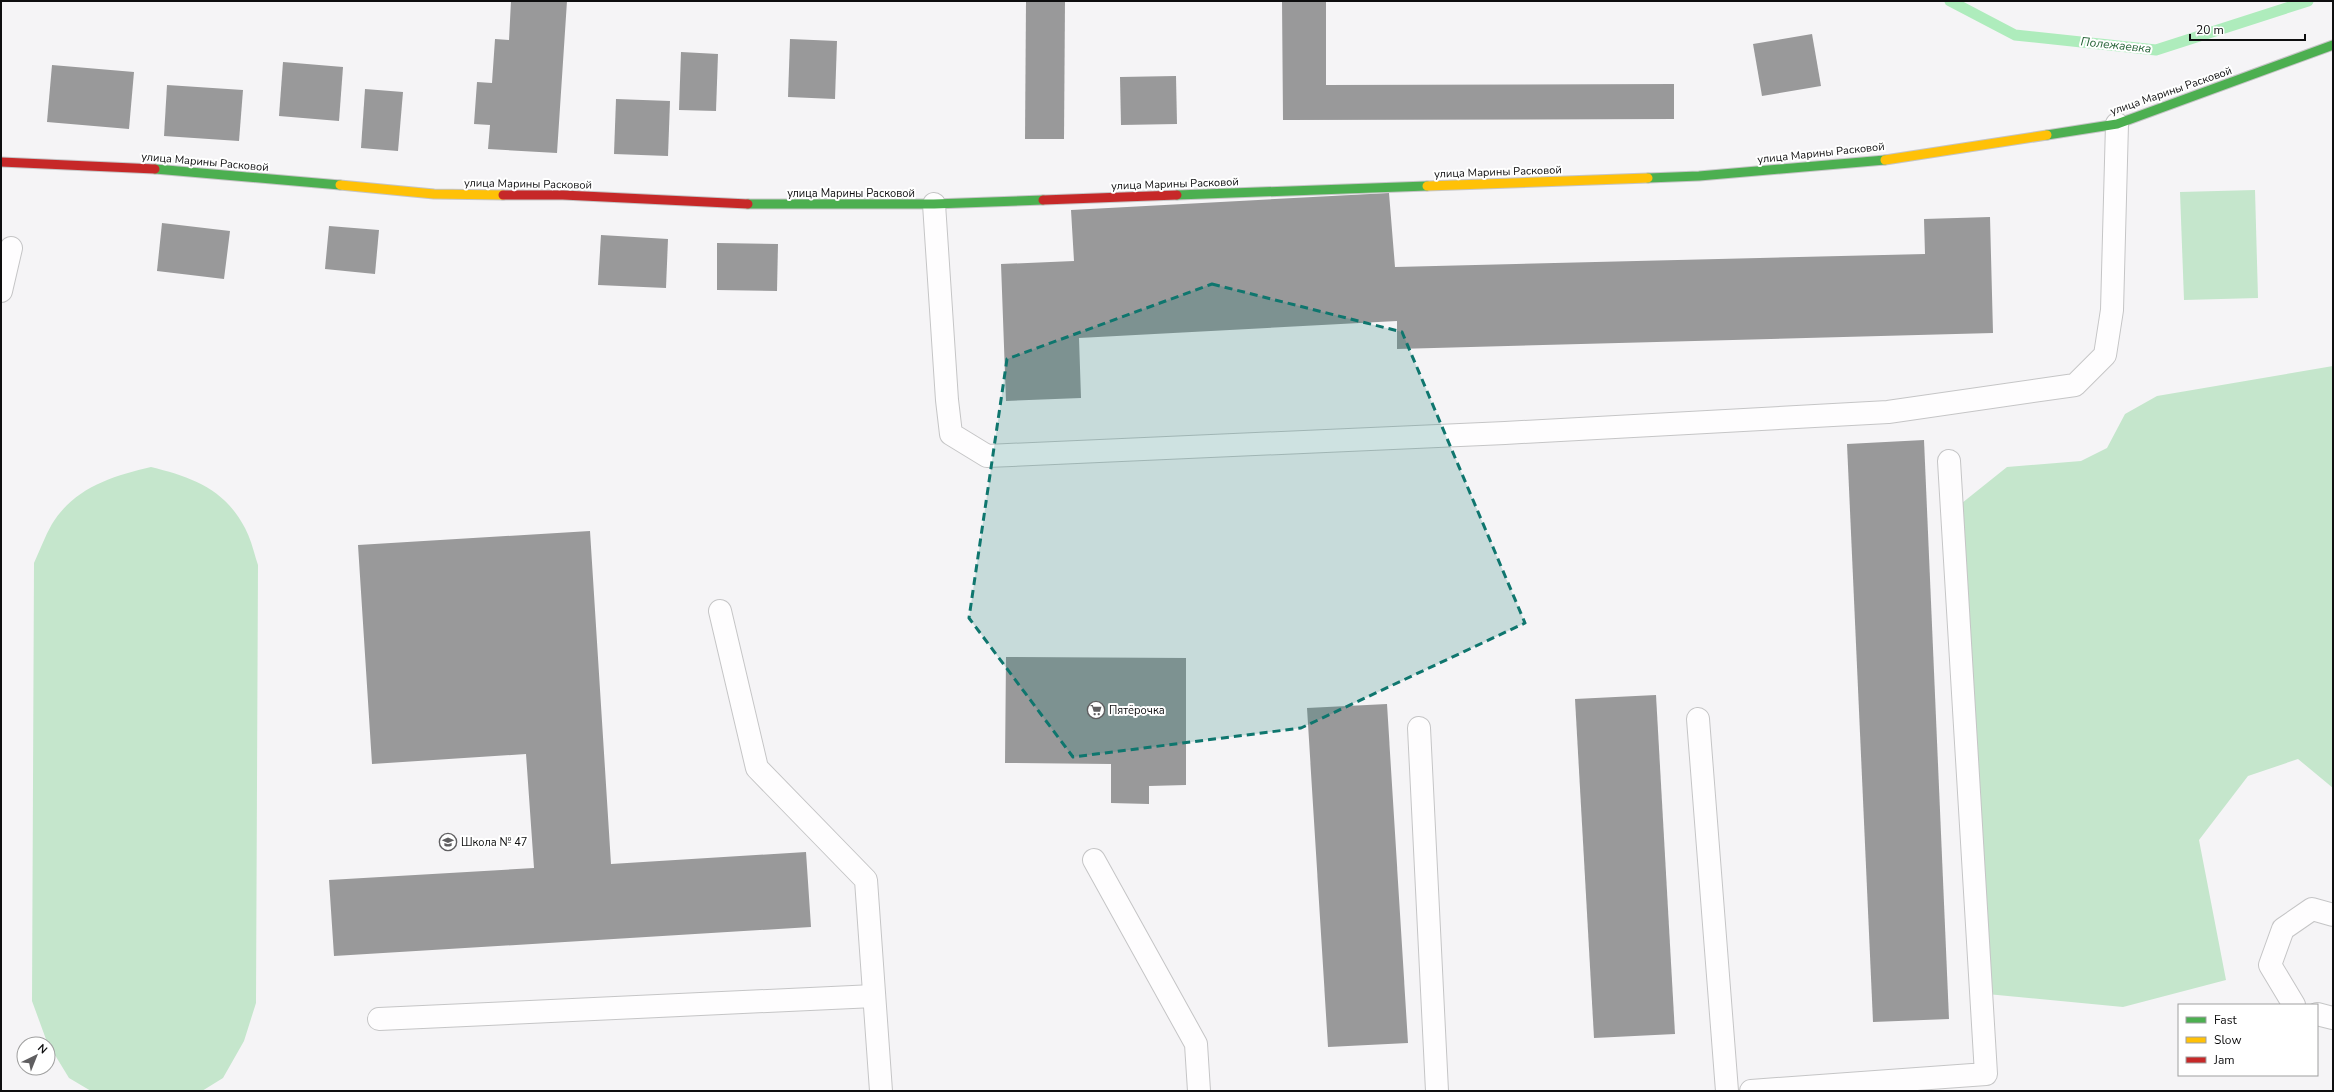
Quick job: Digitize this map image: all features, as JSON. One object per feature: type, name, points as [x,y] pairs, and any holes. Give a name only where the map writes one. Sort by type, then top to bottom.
[{"type":"street","name":"улица Марины Расковой","points":[[1,162],[170,170],[434,194],[563,196],[763,204],[934,204],[1707,176],[1877,161],[2117,124],[2333,45]]},
{"type":"lane","points":[[934,204],[947,400],[952,434],[987,456],[1497,433],[1888,412],[2075,385],[2105,355],[2112,310],[2117,124]]},
{"type":"lane","points":[[1,291],[11,248]]},
{"type":"lane","points":[[1751,1091],[1986,1074],[1949,460]]},
{"type":"lane","points":[[720,611],[757,768],[866,880],[881,1091]]},
{"type":"lane","points":[[1698,719],[1726,1091]]},
{"type":"lane","points":[[1419,728],[1437,1091]]},
{"type":"lane","points":[[1094,860],[1196,1044],[1199,1091]]},
{"type":"lane","points":[[2293,1004],[2270,965],[2283,929],[2312,909],[2333,915]]},
{"type":"lane","points":[[380,1019],[874,996]]},
{"type":"lane","points":[[2318,1014],[2333,1018]]},
{"type":"highlighted area","points":[[1212,284],[1402,332],[1525,623],[1301,728],[1073,757],[969,618],[1007,359]]},
{"type":"green space","points":[[2255,190],[2258,298],[2184,300],[2180,192]]},
{"type":"green space","points":[[2333,366],[2333,788],[2298,759],[2248,776],[2199,840],[2226,980],[2123,1007],[1987,994],[1962,503],[2007,467],[2081,461],[2107,448],[2125,414],[2157,396]]},
{"type":"green space","points":[[151,467],[180,475],[205,486],[217,494],[237,514],[251,541],[258,565],[256,1003],[244,1041],[223,1078],[202,1091],[91,1091],[69,1078],[56,1057],[56,1036],[45,1036],[32,1001],[34,563],[52,524],[71,501],[95,485],[122,475]]},
{"type":"building","points":[[511,1],[567,1],[557,153],[488,149],[490,125],[474,124],[477,82],[492,83],[495,39],[509,40]]},
{"type":"building","points":[[1026,1],[1065,1],[1064,139],[1025,139]]},
{"type":"building","points":[[1282,1],[1326,1],[1326,85],[1674,84],[1674,119],[1283,120]]},
{"type":"building","points":[[1812,34],[1821,86],[1762,96],[1753,44]]},
{"type":"building","points":[[790,39],[837,41],[835,99],[788,97]]},
{"type":"building","points":[[681,52],[718,54],[716,111],[679,110]]},
{"type":"building","points":[[283,62],[343,67],[339,121],[279,116]]},
{"type":"building","points":[[52,65],[134,72],[129,129],[47,122]]},
{"type":"building","points":[[1176,76],[1177,124],[1121,125],[1120,77]]},
{"type":"building","points":[[167,85],[243,90],[239,141],[164,136]]},
{"type":"building","points":[[365,89],[403,92],[398,151],[361,148]]},
{"type":"building","points":[[616,99],[670,101],[668,156],[614,154]]},
{"type":"building","points":[[1389,193],[1395,267],[1925,254],[1924,219],[1990,217],[1993,333],[1397,349],[1397,321],[1079,338],[1081,398],[1006,401],[1001,264],[1074,261],[1071,210]]},
{"type":"building","points":[[162,223],[230,231],[224,279],[157,271]]},
{"type":"building","points":[[329,226],[379,230],[375,274],[325,269]]},
{"type":"building","points":[[601,235],[668,239],[666,288],[598,285]]},
{"type":"building","points":[[717,243],[778,244],[777,291],[717,290]]},
{"type":"building","points":[[1924,440],[1949,1019],[1873,1022],[1847,444]]},
{"type":"building","points":[[590,531],[611,864],[806,852],[811,927],[334,956],[329,880],[534,868],[526,754],[372,764],[358,545]]},
{"type":"building","name":"Пятёрочка","points":[[1006,657],[1186,658],[1186,785],[1149,786],[1149,804],[1111,803],[1111,764],[1005,763]]},
{"type":"building","points":[[1656,695],[1675,1034],[1594,1038],[1575,699]]},
{"type":"building","points":[[1387,704],[1408,1043],[1328,1047],[1307,708]]},
{"type":"waterway","name":"Полежаевка","points":[[1950,1],[2015,35],[2156,50],[2308,1]]},
{"type":"traffic: fast","points":[[2047,135],[2117,124],[2333,45]]},
{"type":"traffic: fast","points":[[1648,178],[1699,176],[1885,160]]},
{"type":"traffic: fast","points":[[155,169],[340,185]]},
{"type":"traffic: fast","points":[[1177,195],[1427,186]]},
{"type":"traffic: fast","points":[[748,204],[934,204],[1043,200]]},
{"type":"traffic: slow","points":[[1885,160],[2047,135]]},
{"type":"traffic: slow","points":[[1427,186],[1648,178]]},
{"type":"traffic: slow","points":[[340,185],[434,194],[503,195]]},
{"type":"traffic: jam","points":[[1,162],[155,169]]},
{"type":"traffic: jam","points":[[503,195],[563,195],[748,204]]},
{"type":"traffic: jam","points":[[1043,200],[1177,195]]},
{"type":"place","name":"Пятёрочка","points":[[1096,710]]},
{"type":"place","name":"Школа № 47","points":[[448,842]]}]
